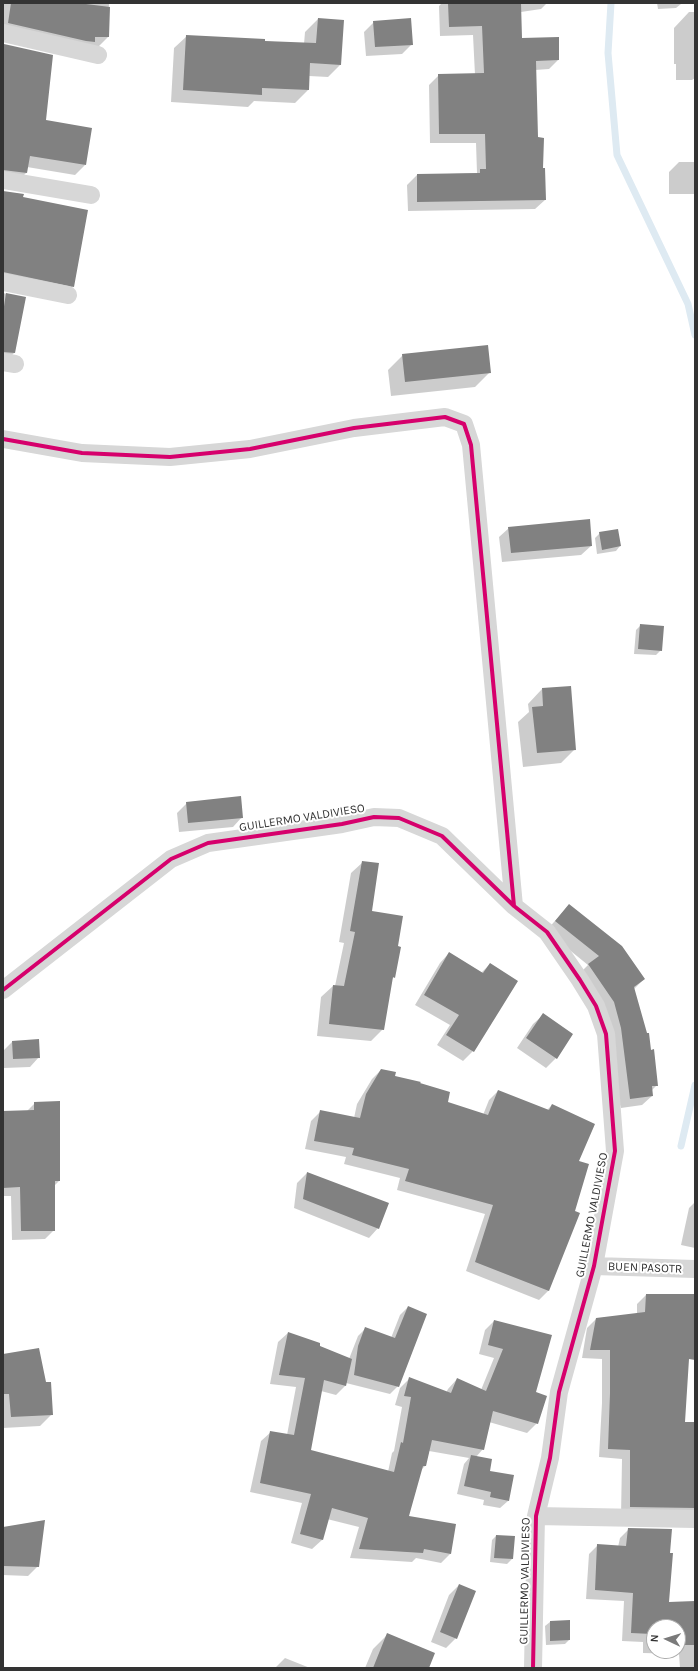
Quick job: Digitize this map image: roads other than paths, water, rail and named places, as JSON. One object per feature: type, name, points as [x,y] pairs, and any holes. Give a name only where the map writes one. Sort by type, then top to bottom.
[{"type":"street","points":[[3,33],[98,55]]},
{"type":"street","points":[[3,180],[91,195]]},
{"type":"street","points":[[3,282],[68,295]]},
{"type":"street","points":[[3,439],[82,453],[170,457],[250,449],[354,428],[445,417],[464,424],[471,445],[514,906]]},
{"type":"street","name":"GUILLERMO VALDIVIESO","points":[[3,990],[171,859],[208,842],[342,824],[374,817],[399,818],[442,836],[514,906],[547,932],[596,1006],[606,1034],[615,1151],[594,1266],[559,1392],[550,1458],[536,1516],[533,1668]]},
{"type":"street","name":"BUEN PASOTR","points":[[594,1266],[695,1269]]},
{"type":"street","points":[[536,1516],[695,1519]]},
{"type":"waterway","points":[[611,3],[608,53],[617,155],[688,304],[695,335]]},
{"type":"waterway","points":[[681,1146],[695,1085]]}]
